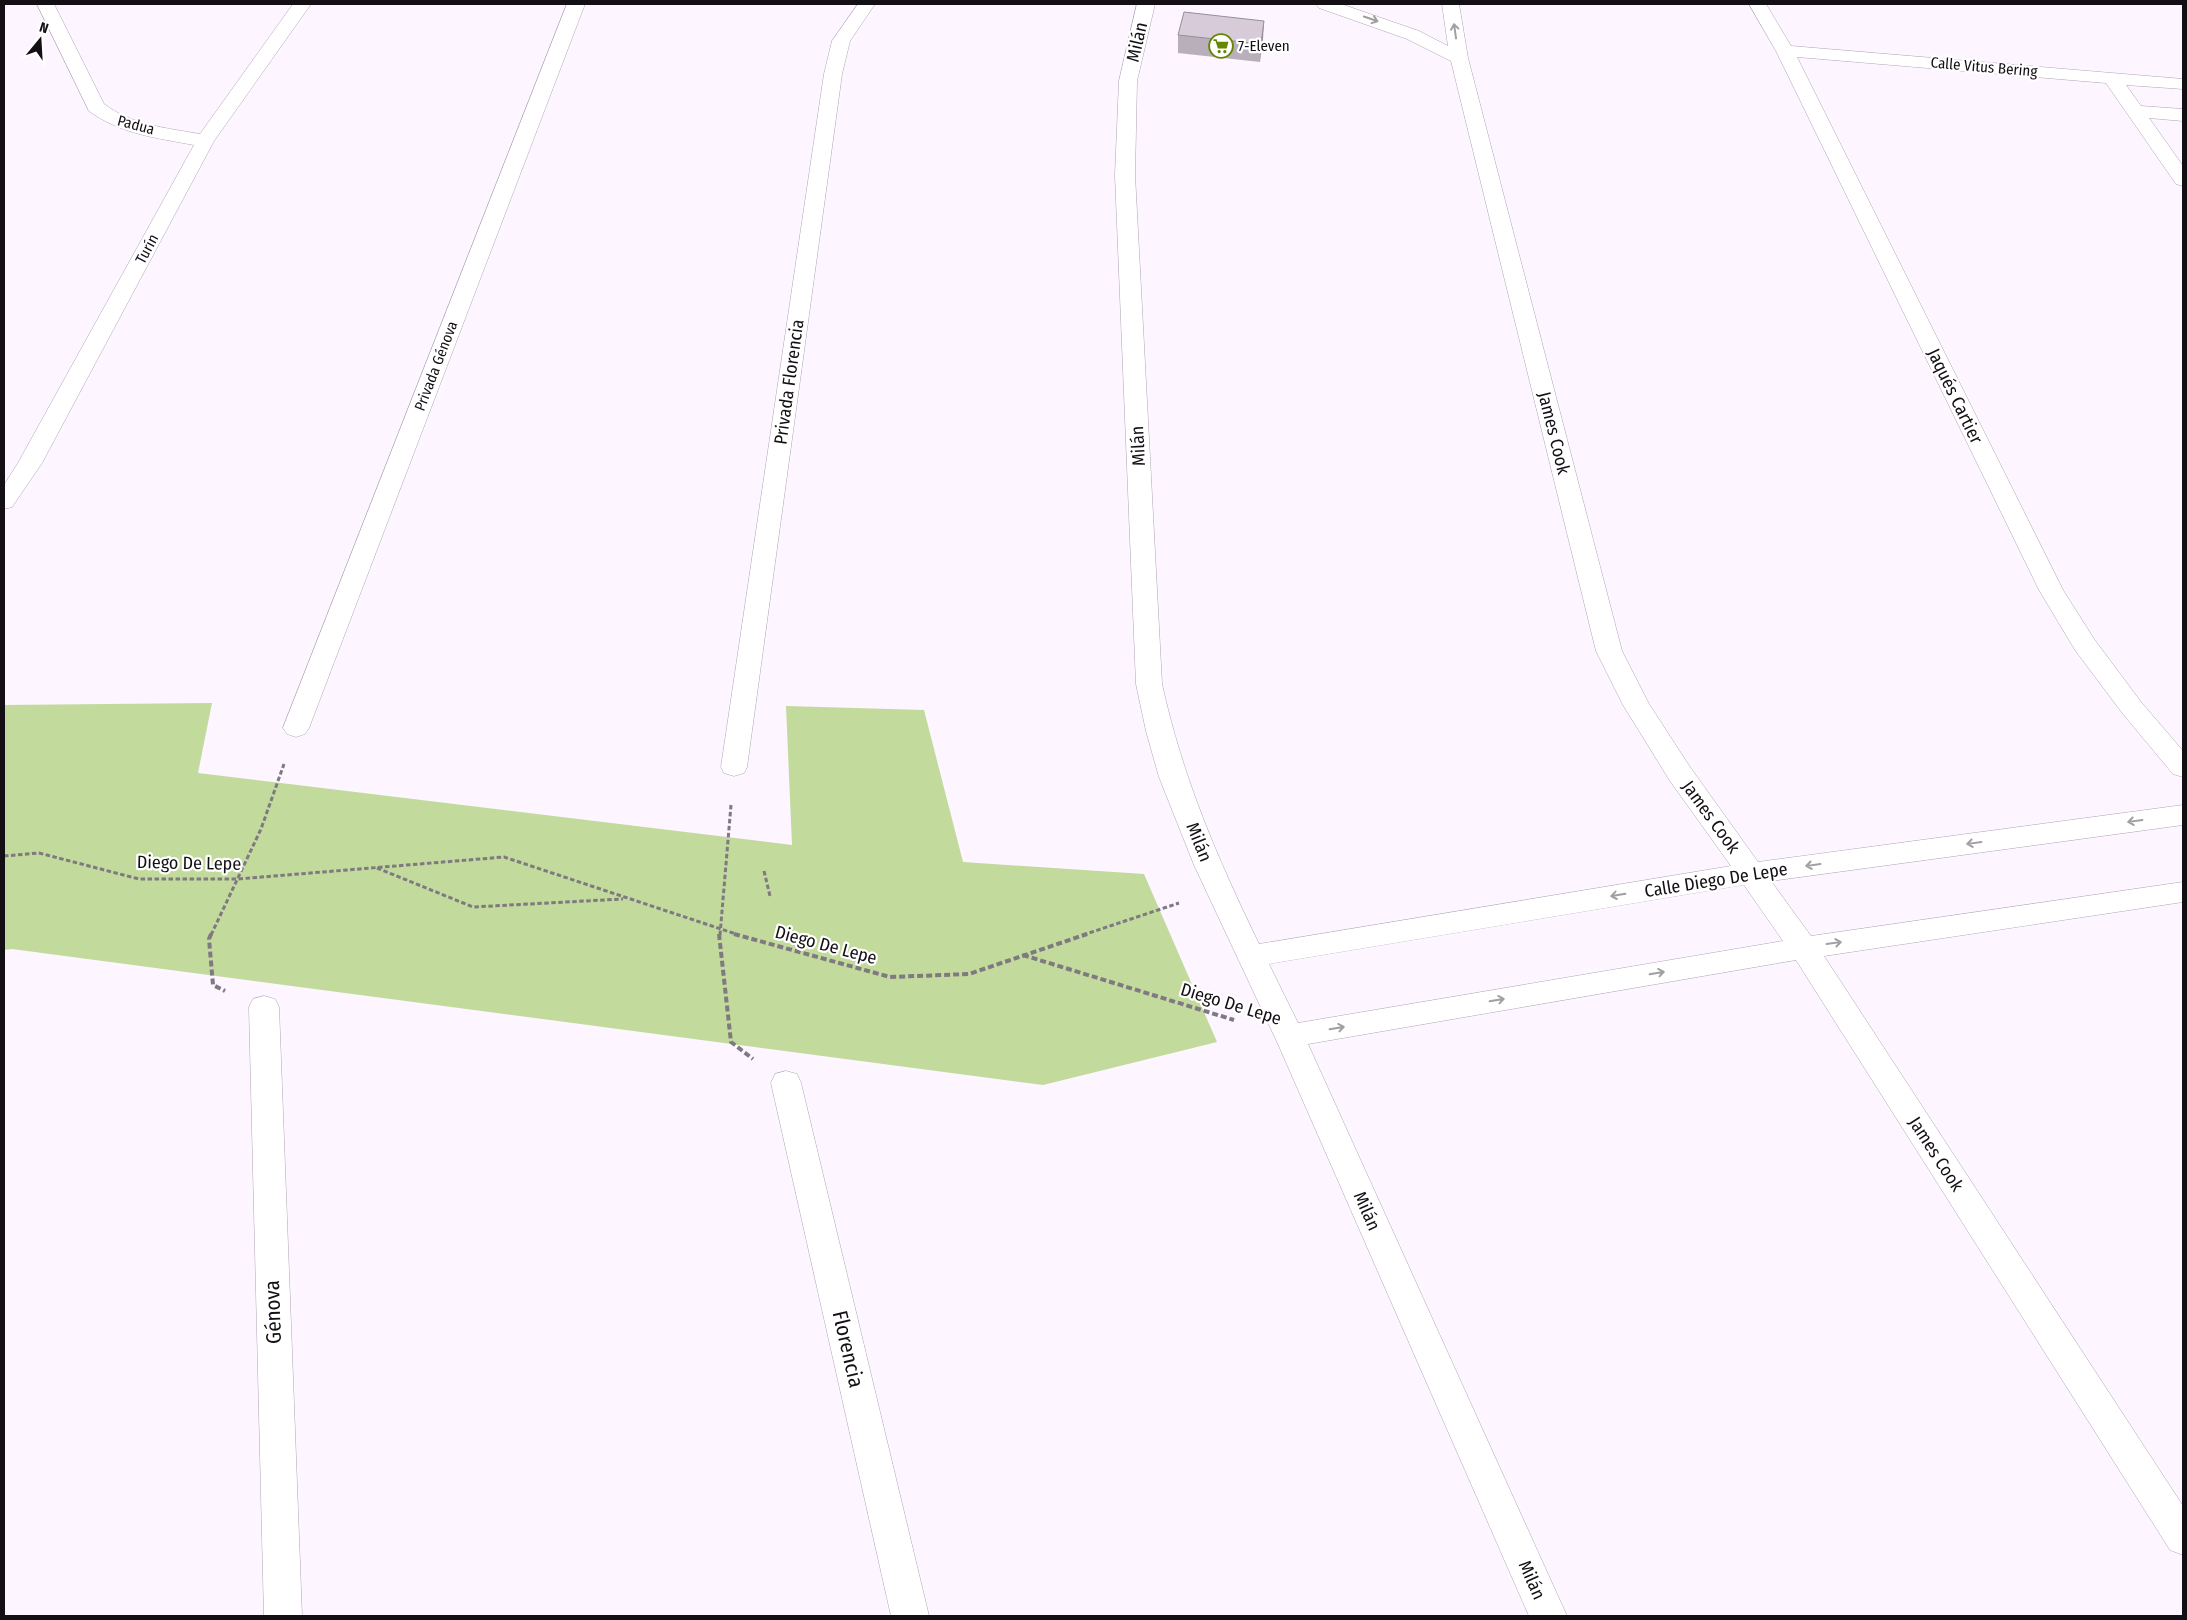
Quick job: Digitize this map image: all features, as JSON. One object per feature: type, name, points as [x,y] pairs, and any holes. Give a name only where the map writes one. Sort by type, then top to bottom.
[{"type":"street","name":"Padua","points":[[45,4],[96,107],[105,115],[128,125],[205,141]]},
{"type":"street","name":"Turín","points":[[4,502],[30,462],[205,141],[302,4]]},
{"type":"street","name":"Privada Génova","points":[[296,728],[576,4]]},
{"type":"street","name":"Privada Florencia","points":[[734,767],[833,74],[841,42],[866,4]]},
{"type":"street","name":"Milán","points":[[1146,4],[1128,81],[1125,175],[1149,684],[1156,723],[1167,761],[1218,890],[1288,1036],[1548,1616]]},
{"type":"street","points":[[1325,4],[1413,35],[1460,58]]},
{"type":"street","name":"James Cook","points":[[1451,4],[1460,58],[1609,651],[1636,704],[1680,774],[1804,948],[2183,1538]]},
{"type":"street","name":"Jaqués Cartier","points":[[1758,4],[1785,51],[2051,590],[2084,644],[2132,708],[2183,768]]},
{"type":"street","name":"Calle Vitus Bering","points":[[1785,51],[2183,84]]},
{"type":"street","points":[[2112,78],[2183,180]]},
{"type":"street","points":[[2136,111],[2183,115]]},
{"type":"street","points":[[4,466],[30,462]]},
{"type":"street","name":"Calle Diego De Lepe","points":[[1250,956],[1752,873],[2183,815]]},
{"type":"street","points":[[1288,1036],[1804,948],[2183,892]]},
{"type":"street","name":"Génova","points":[[264,1008],[282,1616]]},
{"type":"street","name":"Florencia","points":[[786,1083],[910,1616]]},
{"type":"path","points":[[264,1008],[213,985],[209,939],[261,829],[296,728]]},
{"type":"path","points":[[734,767],[719,930],[731,1042],[786,1083]]},
{"type":"path","name":"Diego De Lepe","points":[[4,856],[39,854],[138,879],[238,879],[504,858],[719,930],[890,977],[969,974],[1218,890]]},
{"type":"path","name":"Diego De Lepe","points":[[376,868],[473,908],[626,898]]},
{"type":"path","points":[[764,870],[770,896]]},
{"type":"path","name":"Diego De Lepe","points":[[1022,955],[1288,1036]]},
{"type":"green space","points":[[212,703],[198,773],[792,845],[786,706],[924,710],[963,862],[1144,874],[1217,1042],[1043,1085],[12,949],[4,950],[4,705]]},
{"type":"building","points":[[1184,12],[1264,21],[1261,44],[1178,35]]},
{"type":"place","name":"7-Eleven","points":[[1221,46]]}]
